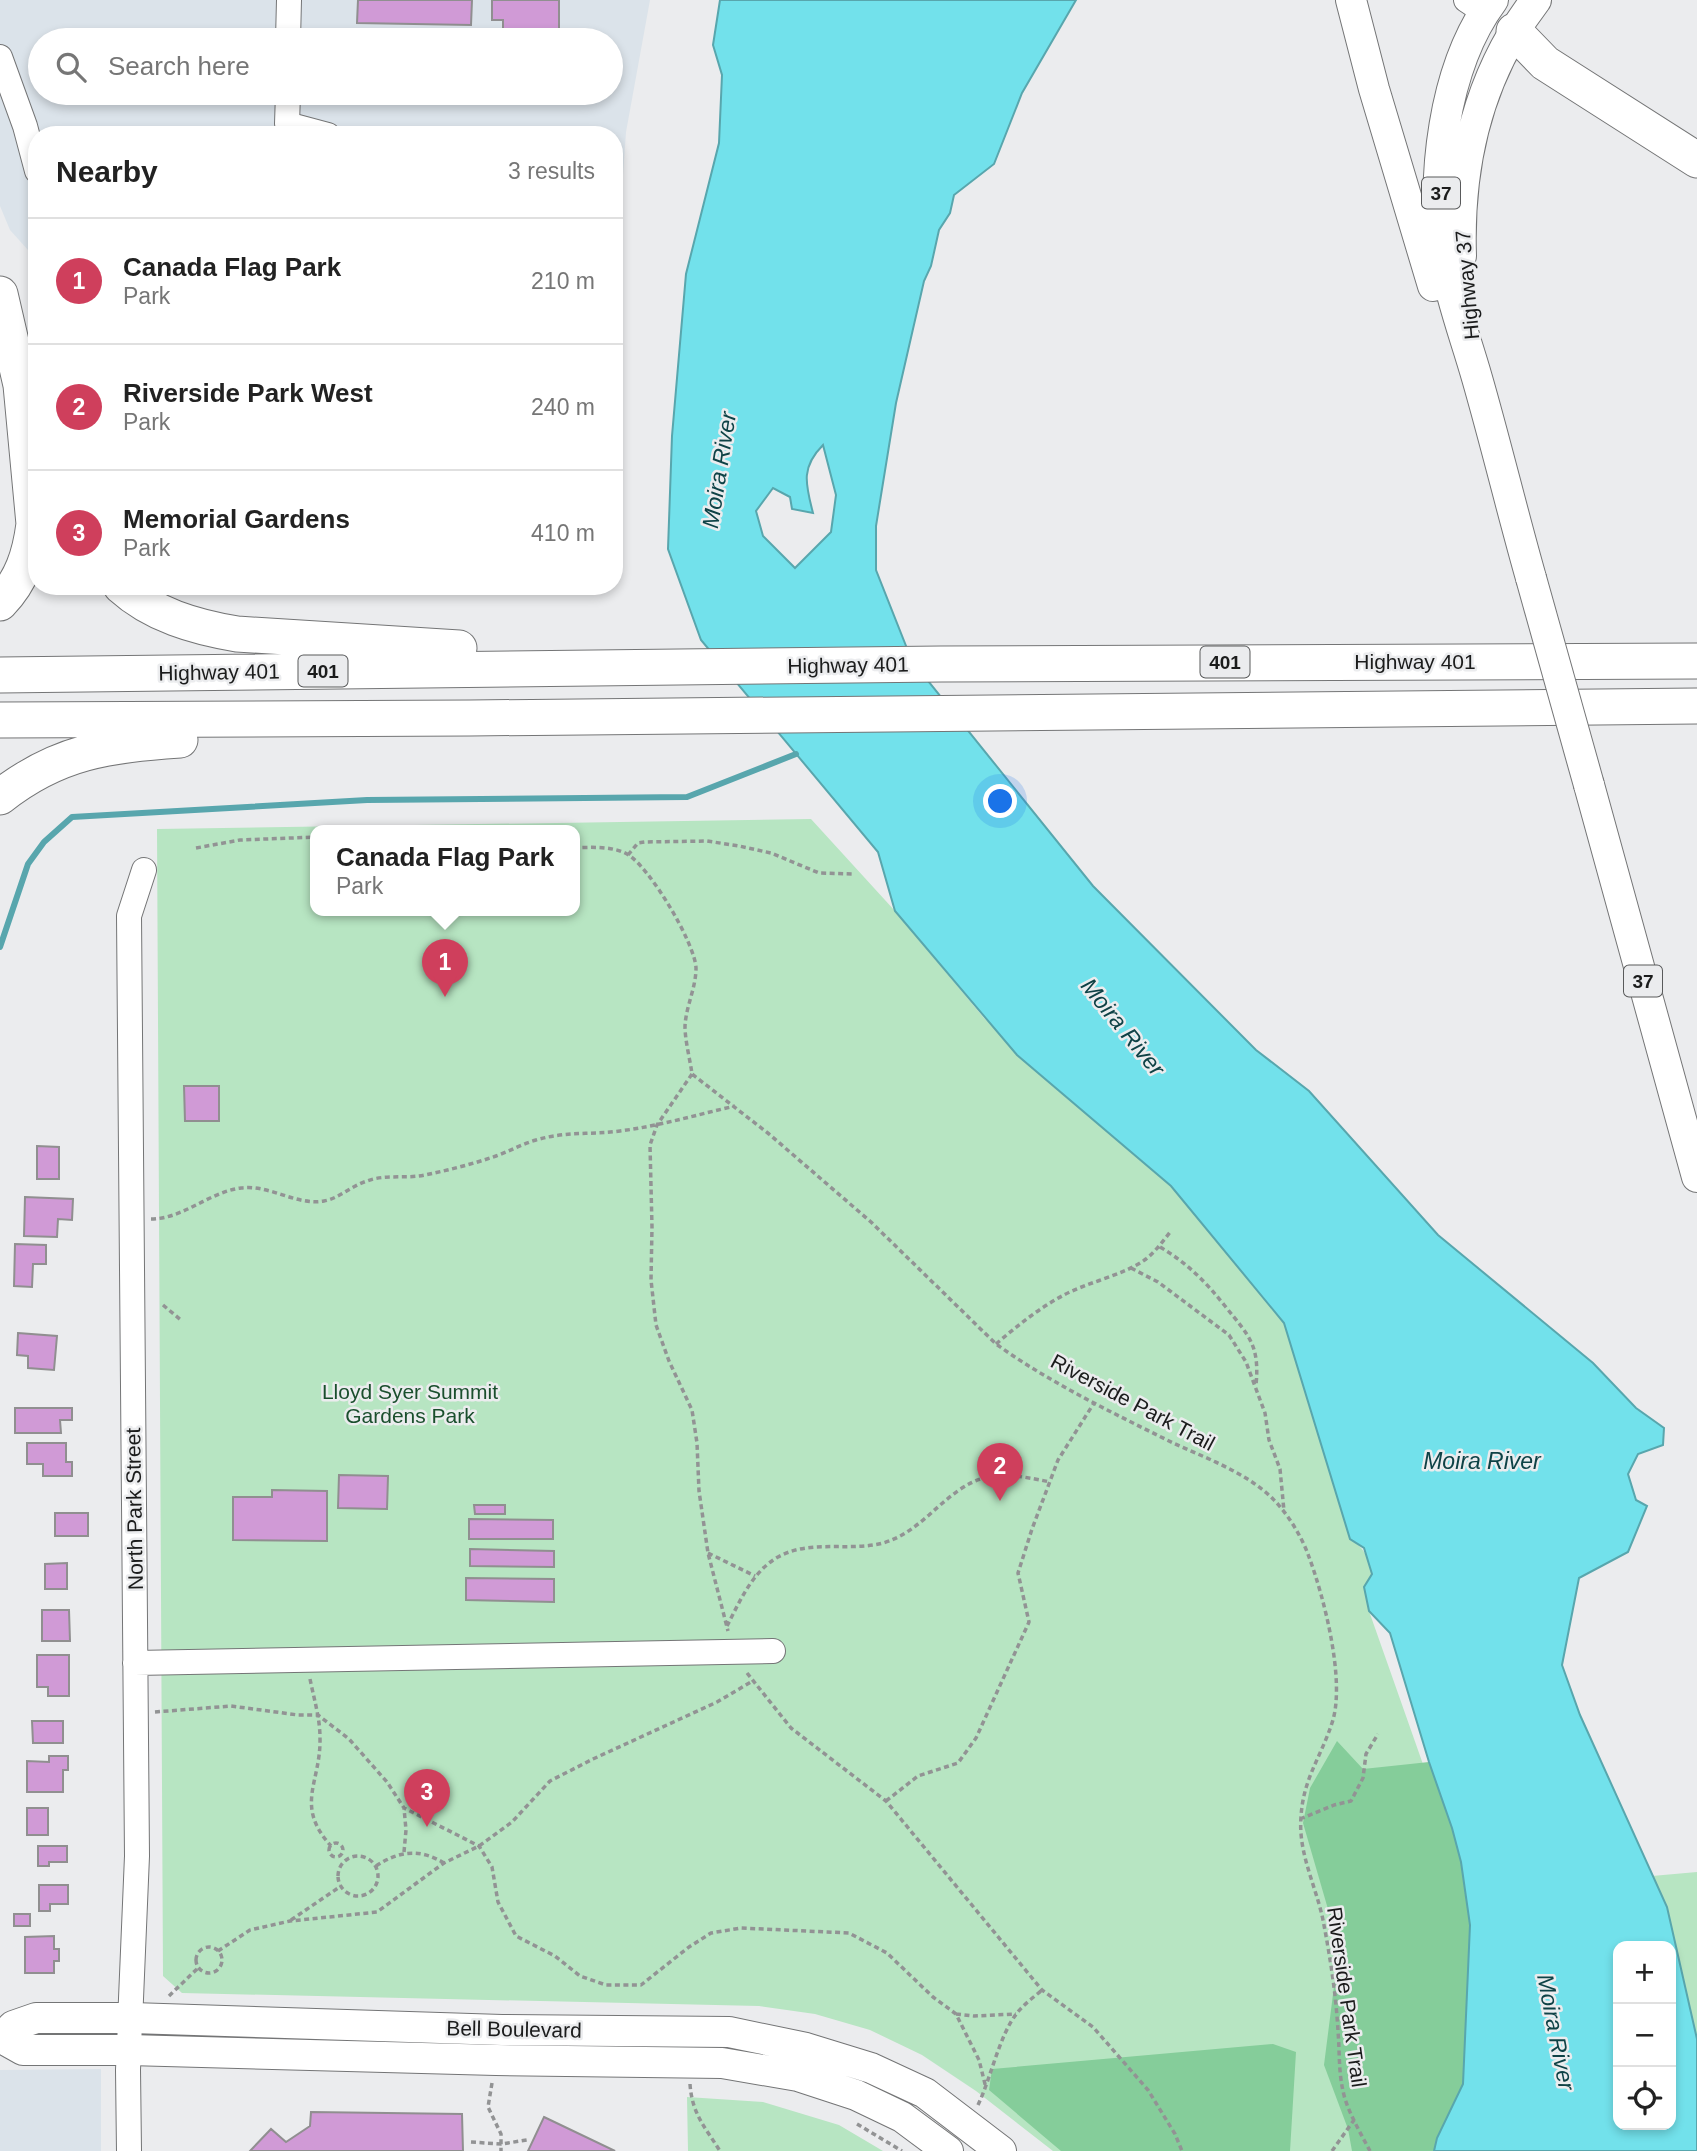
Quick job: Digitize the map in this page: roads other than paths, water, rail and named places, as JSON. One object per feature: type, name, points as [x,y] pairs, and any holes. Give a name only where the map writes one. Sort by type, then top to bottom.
[{"type":"highway","points":[[1514,31],[1546,38],[1697,138]]},
{"type":"highway","points":[[1514,31],[1545,63],[1697,160]]},
{"type":"highway","points":[[0,294],[28,406]]},
{"type":"highway","points":[[21,385],[28,460]]},
{"type":"highway","points":[[0,603],[20,576],[28,553]]},
{"type":"highway","points":[[132,595],[158,611],[214,630],[237,634],[465,649],[657,667]]},
{"type":"highway","points":[[1508,661],[1697,639]]},
{"type":"highway","name":"Highway 401","points":[[0,675],[941,664],[1697,661]]},
{"type":"highway","points":[[0,720],[1697,706]]},
{"type":"highway","points":[[1473,708],[1697,719]]},
{"type":"highway","points":[[0,797],[43,769],[103,747],[471,718]]},
{"type":"main road","points":[[1351,0],[1411,216],[1444,322],[1513,514]]},
{"type":"main road","name":"Highway 37","points":[[1477,376],[1461,258],[1467,151],[1494,70],[1514,31],[1536,0]]},
{"type":"main road","points":[[1481,4],[1514,31]]},
{"type":"main road","name":"Highway 37","points":[[1481,4],[1453,83],[1445,124],[1440,210],[1442,246],[1448,279],[1697,1177]]},
{"type":"main road","name":"Bell Boulevard","points":[[948,2151],[902,2117],[856,2095],[798,2076],[722,2063],[23,2050],[1,2037],[13,2026],[36,2018],[132,2018],[502,2030],[729,2032],[806,2048],[871,2068],[925,2093],[1001,2151]]},
{"type":"street","points":[[288,28],[289,0]]},
{"type":"street","points":[[0,57],[28,137]]},
{"type":"street","points":[[288,105],[287,124],[294,126]]},
{"type":"street","name":"North Park Street","points":[[129,2151],[129,2050],[137,1856],[129,916],[144,870]]},
{"type":"street","points":[[135,1663],[773,1651]]},
{"type":"water","name":"Moira River","points":[[720,0],[1076,0],[1022,93],[994,164],[954,195],[950,213],[939,230],[931,266],[924,281],[896,403],[876,526],[876,570],[912,661],[1093,886],[1256,1050],[1309,1091],[1438,1235],[1593,1363],[1636,1408],[1664,1428],[1663,1445],[1638,1454],[1628,1474],[1636,1500],[1647,1506],[1628,1552],[1579,1578],[1562,1665],[1580,1715],[1667,1907],[1675,1941],[1613,1941],[1613,2130],[1676,2130],[1676,1947],[1697,2039],[1697,2151],[1434,2151],[1437,2138],[1463,2084],[1470,1925],[1461,1862],[1390,1633],[1369,1611],[1364,1587],[1372,1574],[1364,1548],[1350,1539],[1284,1323],[1171,1186],[1017,1055],[895,911],[878,852],[701,640],[668,549],[672,436],[686,274],[719,143],[722,75],[713,45]],"holes":[[[823,445],[836,495],[831,532],[795,568],[763,536],[756,511],[773,488],[790,497],[792,509],[813,513],[807,485],[808,469]]]},
{"type":"waterway","points":[[0,947],[28,864],[44,842],[72,817],[367,800],[687,797],[796,754]]},
{"type":"place","name":"Canada Flag Park","points":[[445,997]]},
{"type":"place","name":"Riverside Park West","points":[[1000,1501]]},
{"type":"place","name":"Memorial Gardens","points":[[427,1827]]},
{"type":"park label","name":"Lloyd Syer Summit Gardens Park","points":[[410,1403]]}]
